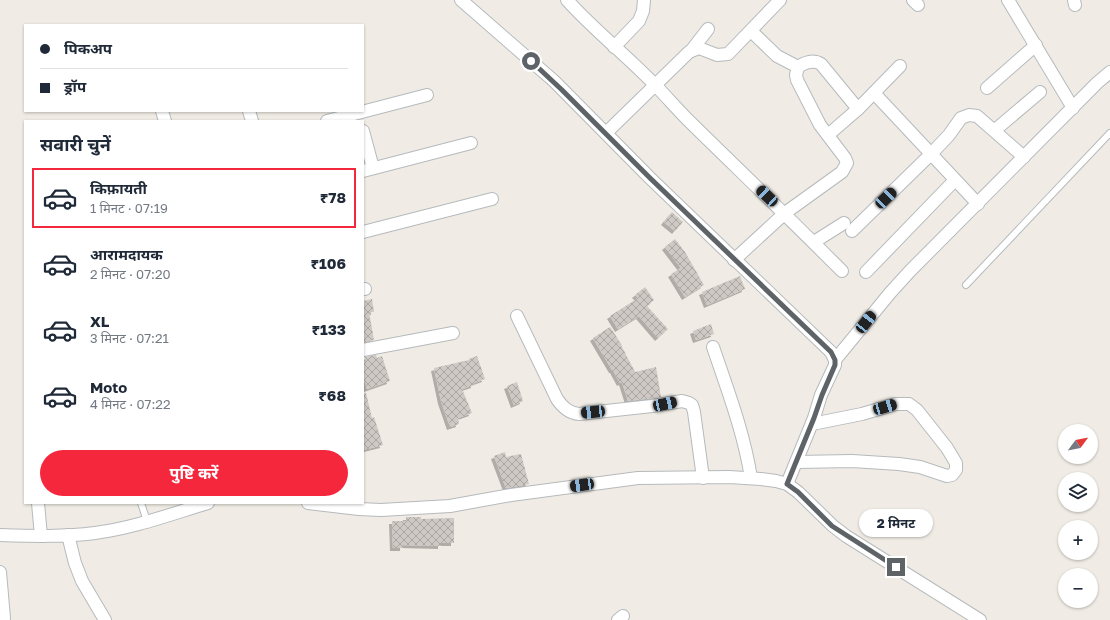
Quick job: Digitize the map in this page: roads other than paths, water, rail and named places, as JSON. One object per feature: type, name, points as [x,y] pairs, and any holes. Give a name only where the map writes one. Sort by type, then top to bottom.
[{"type":"street","points":[[461,0],[554,81],[734,260],[831,352],[835,360],[835,365],[787,484]]},
{"type":"street","points":[[567,0],[590,25],[655,85],[692,124],[785,213],[842,271]]},
{"type":"street","points":[[614,47],[639,21],[643,11],[644,0]]},
{"type":"street","points":[[691,51],[699,48],[717,55],[728,54],[780,0]]},
{"type":"street","points":[[1008,0],[1073,108]]},
{"type":"street","points":[[606,133],[691,51],[708,29]]},
{"type":"street","points":[[751,31],[777,56],[798,67]]},
{"type":"street","points":[[987,88],[1036,45]]},
{"type":"street","points":[[734,260],[785,213],[836,177],[846,168],[847,160],[814,114],[797,80],[796,75],[798,67],[808,62],[818,62],[821,64],[858,109]]},
{"type":"street","points":[[828,135],[858,109],[900,66]]},
{"type":"street","points":[[835,360],[895,288],[1110,72]]},
{"type":"street","points":[[995,130],[1040,92]]},
{"type":"street","points":[[874,93],[978,204]]},
{"type":"street","points":[[332,120],[359,115],[427,95]]},
{"type":"street","points":[[814,242],[848,227],[931,154],[949,135],[961,118],[965,116],[973,114],[978,116],[1024,157]]},
{"type":"street","points":[[364,139],[368,170],[471,144]]},
{"type":"street","points":[[866,272],[955,180]]},
{"type":"street","points":[[364,232],[492,199]]},
{"type":"street","points":[[518,316],[557,399],[564,408],[570,412],[579,414],[647,407],[682,401],[692,405],[703,478]]},
{"type":"street","points":[[364,350],[453,333]]},
{"type":"street","points":[[713,347],[740,425],[751,478]]},
{"type":"street","points":[[796,462],[852,461],[899,464],[920,467],[948,476],[952,475],[956,470],[956,463],[947,448],[917,410],[909,404],[896,404],[862,414],[812,424]]},
{"type":"street","points":[[314,504],[343,505],[381,510],[450,506],[511,495],[638,478],[751,478],[776,481],[787,484],[798,492],[832,526],[980,620]]},
{"type":"street","points":[[38,504],[41,536]]},
{"type":"street","points":[[0,535],[41,536],[95,533],[117,529],[205,504]]},
{"type":"street","points":[[68,535],[75,563],[82,581],[105,620]]},
{"type":"street","points":[[0,572],[4,618]]},
{"type":"lane","points":[[966,285],[1110,133]]},
{"type":"lane","points":[[141,504],[147,521]]}]
